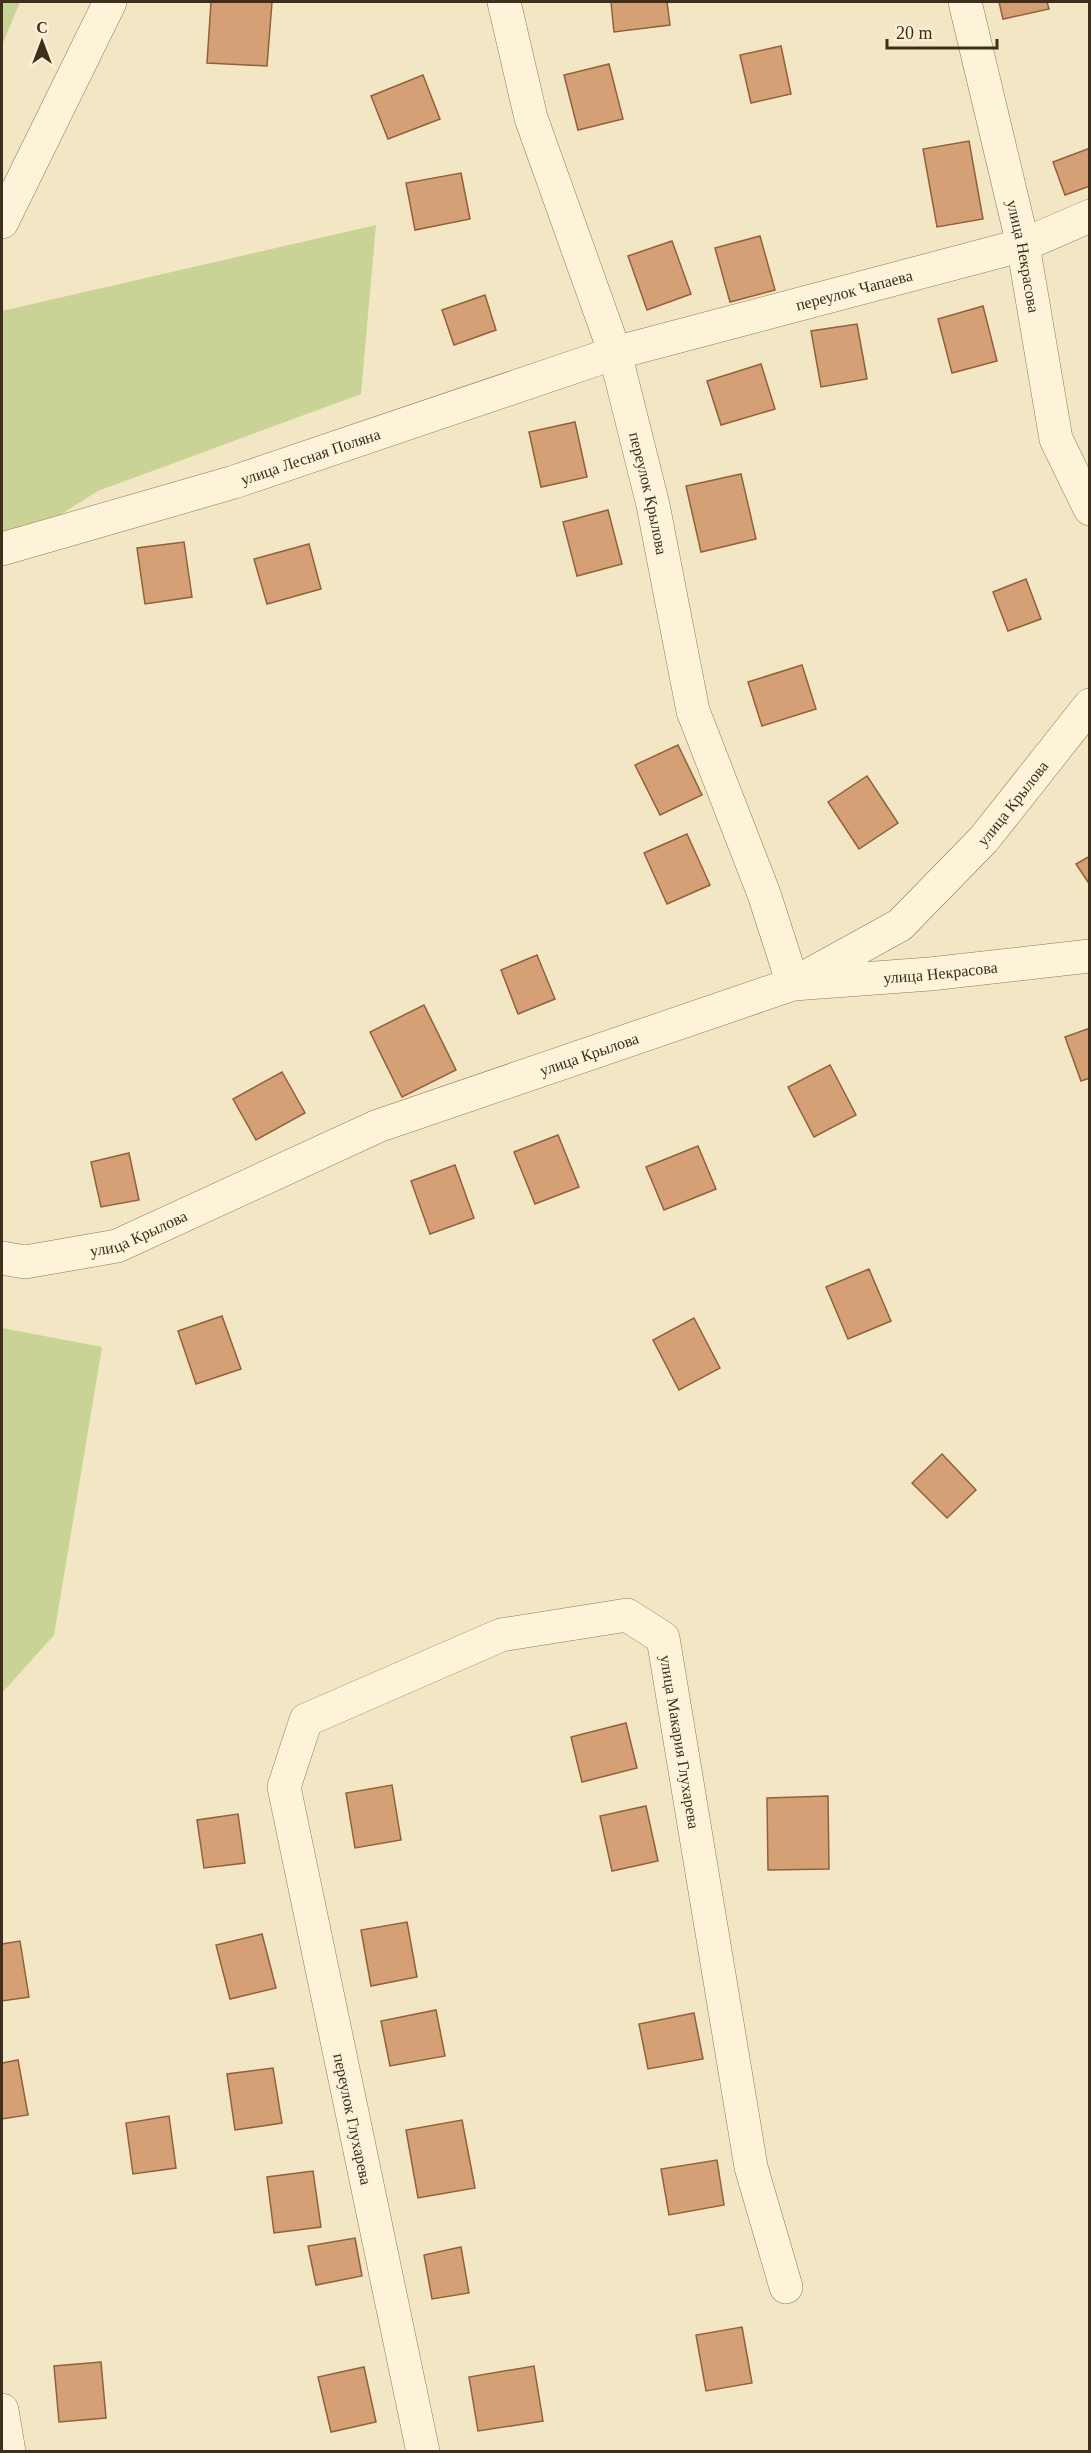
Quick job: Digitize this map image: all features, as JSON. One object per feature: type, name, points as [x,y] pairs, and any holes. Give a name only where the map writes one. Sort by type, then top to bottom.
[{"type":"street","points":[[2,222],[110,2]]},
{"type":"street","name":"переулок Крылова","points":[[504,2],[531,118],[615,353],[653,505],[693,711],[764,894],[793,984]]},
{"type":"street","name":"улица Некрасова","points":[[965,2],[1023,245],[1056,439],[1089,509]]},
{"type":"street","name":"переулок Чапаева","points":[[615,353],[1023,245],[1089,216]]},
{"type":"street","name":"улица Лесная Поляна","points":[[2,549],[234,482],[615,353]]},
{"type":"street","name":"улица Крылова","points":[[2,1258],[25,1262],[117,1246],[378,1126],[793,984],[900,925],[984,839],[1089,705]]},
{"type":"street","name":"улица Некрасова","points":[[793,984],[930,974],[1089,956]]},
{"type":"street","name":"улица Макария Глухарева","points":[[284,1787],[306,1720],[501,1635],[627,1615],[663,1638],[751,2167],[786,2287]]},
{"type":"street","name":"переулок Глухарева","points":[[284,1787],[423,2451]]},
{"type":"street","points":[[2,2410],[9,2451]]},
{"type":"green space","points":[[2,2],[20,2],[2,45]]},
{"type":"green space","points":[[376,225],[361,394],[98,491],[2,551],[2,311]]},
{"type":"green space","points":[[2,1328],[102,1347],[54,1635],[2,1693]]},
{"type":"building","points":[[211,2],[272,2],[267,66],[207,63]]},
{"type":"building","points":[[611,2],[667,2],[670,25],[614,32]]},
{"type":"building","points":[[999,2],[1047,2],[1049,9],[1003,19]]},
{"type":"building","points":[[781,46],[791,94],[751,103],[740,55]]},
{"type":"building","points":[[609,64],[623,119],[578,130],[564,75]]},
{"type":"building","points":[[423,75],[440,119],[388,139],[371,96]]},
{"type":"building","points":[[969,141],[983,219],[937,227],[923,149]]},
{"type":"building","points":[[1090,148],[1090,186],[1065,195],[1053,162]]},
{"type":"building","points":[[461,173],[470,219],[415,230],[406,183]]},
{"type":"building","points":[[760,236],[775,290],[730,302],[715,248]]},
{"type":"building","points":[[672,241],[691,294],[647,310],[628,256]]},
{"type":"building","points":[[485,295],[496,330],[454,345],[442,310]]},
{"type":"building","points":[[983,306],[997,361],[952,373],[938,319]]},
{"type":"building","points":[[857,324],[867,379],[821,387],[811,331]]},
{"type":"building","points":[[761,364],[775,409],[721,425],[707,381]]},
{"type":"building","points":[[575,422],[587,477],[541,487],[529,432]]},
{"type":"building","points":[[741,474],[756,539],[701,552],[686,486]]},
{"type":"building","points":[[608,510],[622,564],[577,576],[563,522]]},
{"type":"building","points":[[184,542],[192,597],[145,604],[137,548]]},
{"type":"building","points":[[309,544],[321,589],[267,604],[254,559]]},
{"type":"building","points":[[1026,579],[1041,619],[1008,631],[993,592]]},
{"type":"building","points":[[802,665],[816,709],[762,726],[748,682]]},
{"type":"building","points":[[678,745],[702,795],[660,815],[635,765]]},
{"type":"building","points":[[867,776],[898,823],[859,849],[828,802]]},
{"type":"building","points":[[687,834],[710,885],[667,904],[644,853]]},
{"type":"building","points":[[1090,856],[1090,885],[1076,864]]},
{"type":"building","points":[[537,955],[555,999],[518,1014],[501,970]]},
{"type":"building","points":[[424,1005],[456,1070],[402,1097],[370,1032]]},
{"type":"building","points":[[1090,1028],[1090,1078],[1081,1081],[1065,1037]]},
{"type":"building","points":[[830,1065],[856,1115],[814,1137],[788,1087]]},
{"type":"building","points":[[282,1072],[305,1113],[256,1140],[233,1099]]},
{"type":"building","points":[[558,1135],[579,1187],[535,1204],[514,1152]]},
{"type":"building","points":[[698,1146],[716,1189],[664,1210],[646,1167]]},
{"type":"building","points":[[129,1153],[139,1200],[101,1207],[91,1162]]},
{"type":"building","points":[[455,1165],[474,1218],[430,1234],[411,1181]]},
{"type":"building","points":[[869,1269],[891,1321],[848,1339],[826,1287]]},
{"type":"building","points":[[222,1316],[241,1369],[196,1384],[178,1331]]},
{"type":"building","points":[[694,1318],[720,1368],[679,1390],[653,1340]]},
{"type":"building","points":[[942,1454],[976,1490],[947,1518],[912,1483]]},
{"type":"building","points":[[626,1723],[637,1768],[582,1782],[571,1737]]},
{"type":"building","points":[[392,1785],[401,1840],[355,1848],[346,1793]]},
{"type":"building","points":[[828,1796],[829,1869],[768,1870],[767,1798]]},
{"type":"building","points":[[646,1806],[658,1861],[612,1871],[600,1816]]},
{"type":"building","points":[[238,1814],[245,1863],[204,1868],[197,1820]]},
{"type":"building","points":[[407,1922],[417,1977],[371,1986],[361,1930]]},
{"type":"building","points":[[262,1934],[276,1988],[230,1999],[216,1945]]},
{"type":"building","points":[[20,1941],[29,1997],[2,2001],[2,1944]]},
{"type":"building","points":[[436,2010],[445,2056],[390,2066],[381,2021]]},
{"type":"building","points":[[694,2013],[703,2059],[648,2069],[639,2024]]},
{"type":"building","points":[[18,2060],[28,2115],[2,2119],[2,2063]]},
{"type":"building","points":[[273,2068],[282,2123],[235,2130],[227,2074]]},
{"type":"building","points":[[169,2116],[176,2168],[133,2174],[126,2123]]},
{"type":"building","points":[[462,2120],[475,2188],[418,2198],[406,2130]]},
{"type":"building","points":[[717,2160],[724,2205],[669,2215],[661,2169]]},
{"type":"building","points":[[313,2171],[321,2227],[274,2233],[267,2177]]},
{"type":"building","points":[[355,2238],[362,2276],[316,2285],[308,2246]]},
{"type":"building","points":[[461,2247],[469,2293],[432,2299],[424,2255]]},
{"type":"building","points":[[742,2327],[752,2383],[706,2391],[696,2335]]},
{"type":"building","points":[[101,2362],[106,2418],[59,2422],[54,2366]]},
{"type":"building","points":[[534,2366],[543,2421],[478,2431],[469,2377]]},
{"type":"building","points":[[364,2367],[376,2422],[331,2432],[318,2377]]}]
